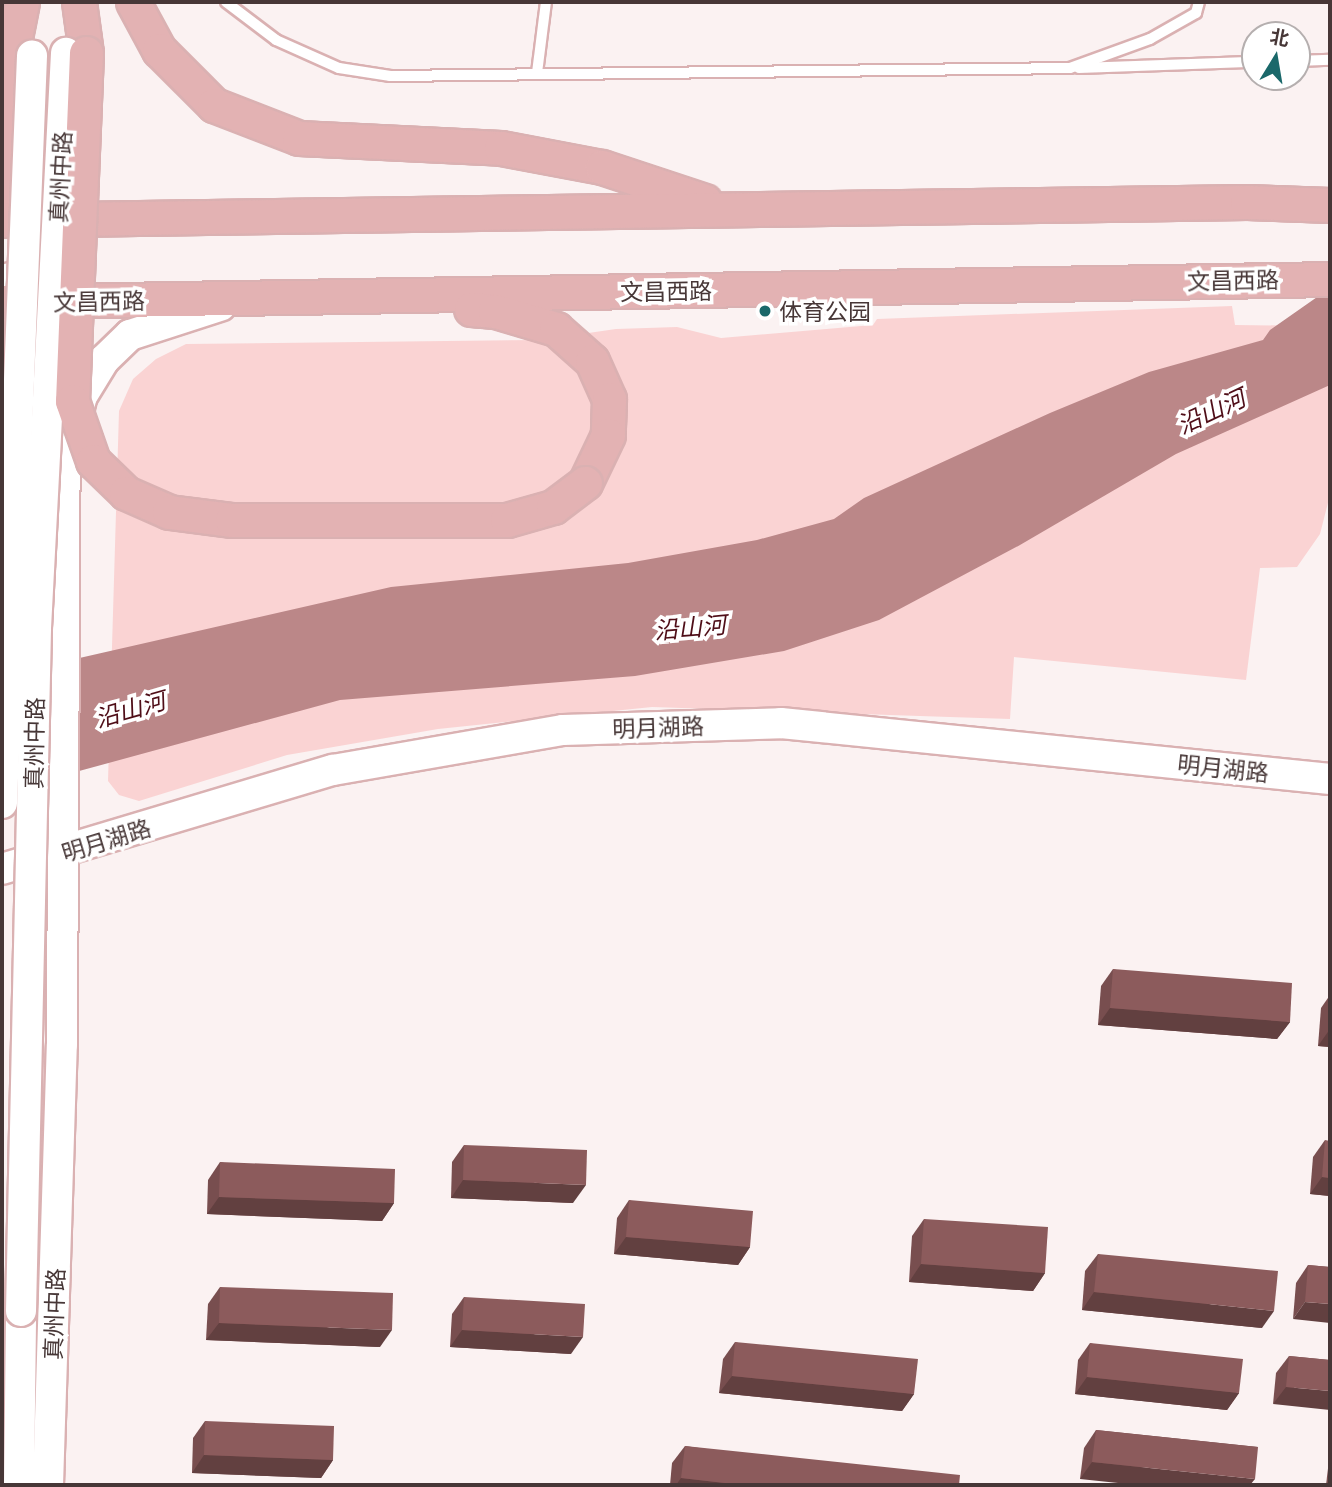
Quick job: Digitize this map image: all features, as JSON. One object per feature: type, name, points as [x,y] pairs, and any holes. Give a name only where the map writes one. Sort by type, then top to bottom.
[{"type":"main road","points":[[22,2],[22,54],[5,213],[67,219],[1330,205]]},
{"type":"main road","points":[[79,2],[76,53],[72,401],[93,461],[126,493],[169,512],[232,520],[507,520],[553,507],[585,483],[608,435],[609,399],[592,361],[556,329],[495,311],[329,297]]},
{"type":"main road","points":[[132,2],[159,50],[214,105],[299,138],[501,148],[602,167],[730,210]]},
{"type":"main road","name":"文昌西路","points":[[4,302],[1326,279]]},
{"type":"street","name":"真州中路","points":[[2,803],[22,54],[34,2]]},
{"type":"street","name":"真州中路","points":[[19,1485],[36,628],[76,53],[68,2]]},
{"type":"street","name":"真州中路","points":[[2,435],[5,213]]},
{"type":"street","name":"真州中路","points":[[48,1485],[62,1045],[67,219]]},
{"type":"street","points":[[65,465],[82,396],[104,360],[130,335],[187,313],[255,298]]},
{"type":"street","name":"明月湖路","points":[[2,869],[62,854],[333,770],[563,730],[781,723],[1330,779]]},
{"type":"lane","points":[[226,2],[276,40],[339,68],[390,76],[711,70],[747,75],[1241,62]]},
{"type":"lane","points":[[537,73],[546,2]]},
{"type":"lane","points":[[1070,68],[1150,39],[1196,13],[1199,2]]},
{"type":"lane","points":[[1311,61],[1330,60]]},
{"type":"shaded area","points":[[1232,306],[1235,325],[1330,326],[1330,495],[1320,534],[1297,567],[1260,568],[1246,680],[1014,657],[1010,719],[652,707],[438,729],[287,755],[139,801],[119,795],[108,781],[119,411],[133,379],[156,359],[186,344],[540,340],[616,329],[677,327],[721,338],[873,325],[877,319]]},
{"type":"water","name":"沿山河","points":[[1330,288],[1330,385],[1176,454],[1020,545],[879,620],[784,651],[635,676],[340,700],[2,792],[40,667],[391,587],[628,563],[757,540],[834,519],[864,498],[1050,413],[1149,372],[1263,340],[1270,330]]},
{"type":"building","points":[[1113,969],[1292,983],[1290,1022],[1110,1008]]},
{"type":"building","points":[[1325,1140],[1330,1141],[1330,1178],[1322,1177]]},
{"type":"building","points":[[464,1145],[587,1150],[586,1185],[463,1180]]},
{"type":"building","points":[[220,1162],[395,1169],[394,1203],[219,1197]]},
{"type":"building","points":[[629,1200],[753,1211],[750,1247],[626,1237]]},
{"type":"building","points":[[924,1219],[1048,1227],[1045,1273],[921,1264]]},
{"type":"building","points":[[1098,1254],[1278,1271],[1274,1311],[1094,1292]]},
{"type":"building","points":[[1308,1265],[1330,1267],[1330,1304],[1305,1302]]},
{"type":"building","points":[[220,1287],[393,1293],[392,1330],[219,1323]]},
{"type":"building","points":[[464,1297],[585,1304],[583,1337],[462,1330]]},
{"type":"building","points":[[735,1342],[918,1359],[914,1394],[732,1376]]},
{"type":"building","points":[[1090,1343],[1243,1359],[1239,1393],[1087,1377]]},
{"type":"building","points":[[1289,1356],[1330,1360],[1330,1391],[1286,1387]]},
{"type":"building","points":[[205,1421],[334,1426],[333,1460],[204,1455]]},
{"type":"building","points":[[1096,1430],[1258,1447],[1255,1479],[1092,1462]]},
{"type":"building","points":[[685,1446],[960,1475],[959,1485],[742,1485],[681,1478]]},
{"type":"place","name":"体育公园","points":[[765,311]]}]
